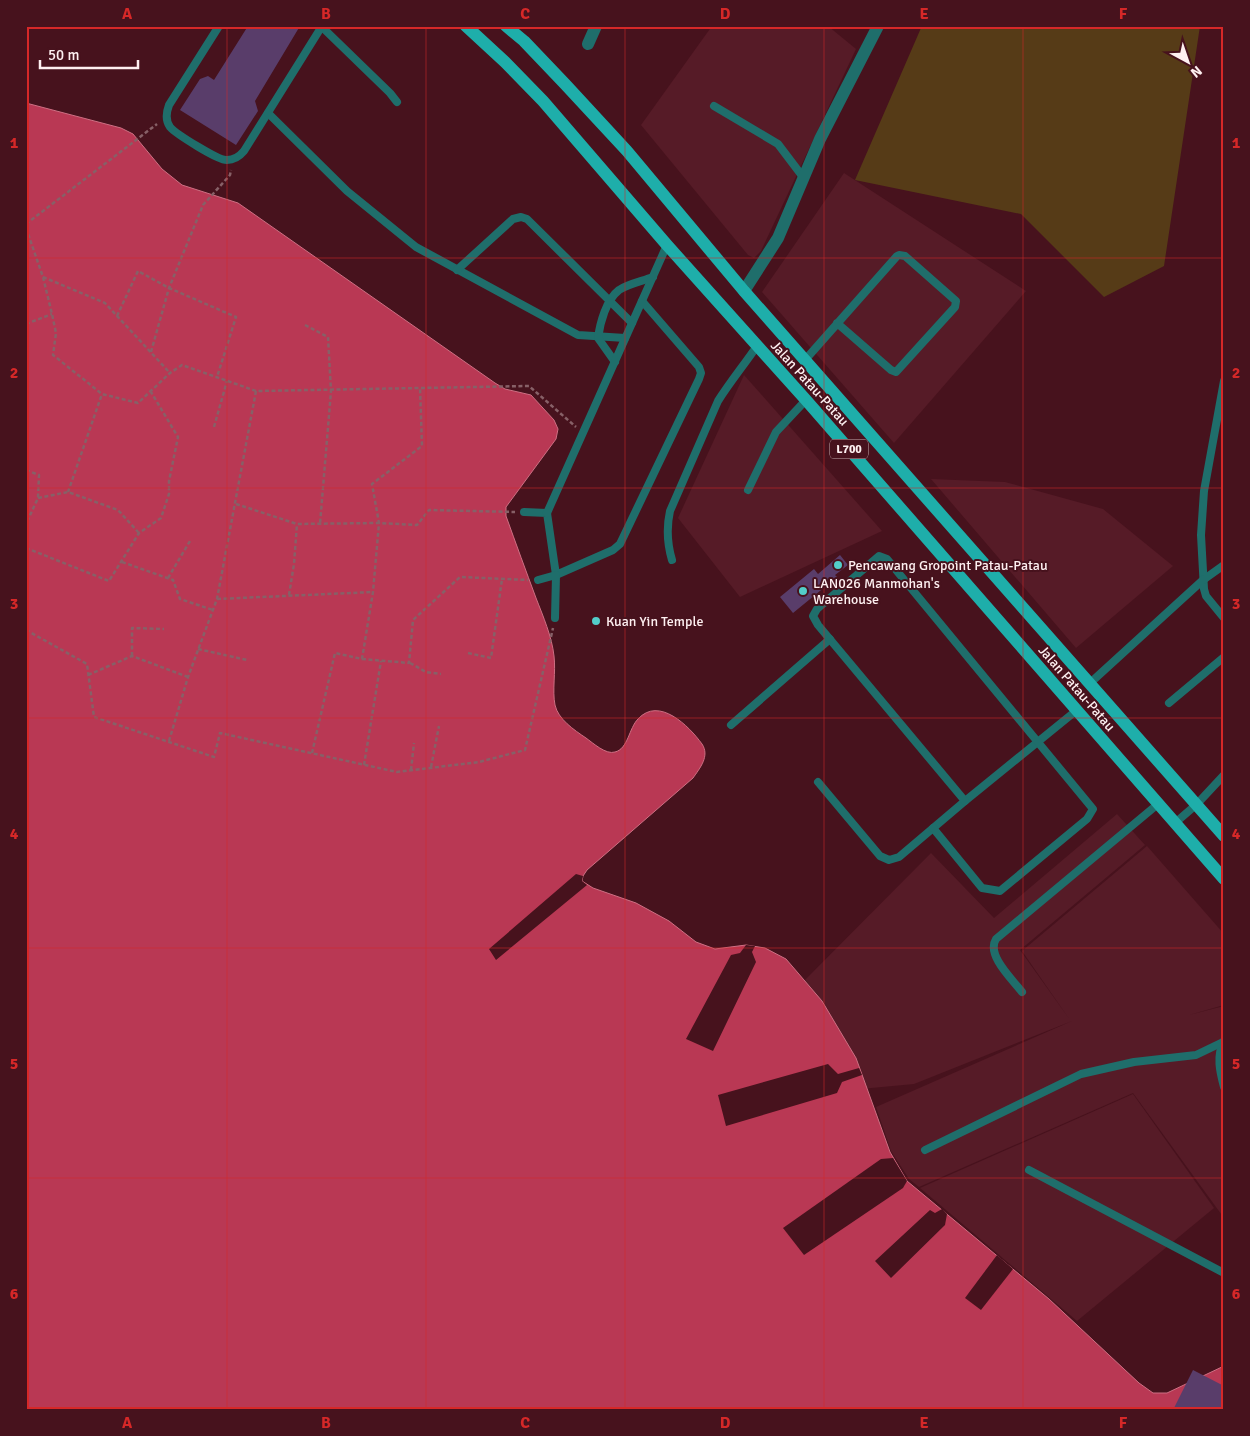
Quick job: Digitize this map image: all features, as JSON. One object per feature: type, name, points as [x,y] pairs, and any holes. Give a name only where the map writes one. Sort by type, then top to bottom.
[{"type":"main road","name":"Jalan Patau-Patau","points":[[466,26],[543,100],[667,245],[806,400],[1224,879]]},
{"type":"main road","name":"Jalan Patau-Patau","points":[[506,26],[565,84],[627,151],[744,291],[1224,836]]},
{"type":"street","points":[[588,44],[596,26]]},
{"type":"street","points":[[744,291],[778,238],[820,139],[878,26]]},
{"type":"lane","points":[[219,26],[169,105],[166,117],[170,128],[217,158],[234,159],[244,152],[322,27],[397,102]]},
{"type":"lane","points":[[714,106],[778,144],[803,177]]},
{"type":"lane","points":[[268,113],[347,191],[416,247],[578,335],[598,338],[625,338]]},
{"type":"lane","points":[[457,270],[513,219],[521,217],[527,219],[632,324]]},
{"type":"lane","points":[[555,618],[556,575],[547,513],[667,245]]},
{"type":"lane","points":[[805,360],[837,324],[899,255],[905,256],[956,301],[954,307],[896,372],[891,370],[837,324]]},
{"type":"lane","points":[[615,362],[598,338],[599,326],[610,301],[619,290],[653,277]]},
{"type":"lane","points":[[538,580],[556,575],[613,550],[620,544],[700,380],[701,373],[699,367],[642,300]]},
{"type":"lane","points":[[672,560],[667,543],[670,511],[718,401],[757,346]]},
{"type":"lane","points":[[1224,381],[1204,491],[1201,535],[1203,580],[1206,596],[1224,618]]},
{"type":"lane","points":[[748,490],[776,432],[806,400]]},
{"type":"lane","points":[[524,512],[547,513]]},
{"type":"lane","points":[[933,828],[982,888],[1000,891],[1087,819],[1093,809],[887,559],[879,556],[816,609],[813,616],[830,640],[965,800]]},
{"type":"lane","points":[[1089,684],[1203,580],[1224,565]]},
{"type":"lane","points":[[731,725],[830,640]]},
{"type":"lane","points":[[1169,703],[1224,657]]},
{"type":"lane","points":[[818,782],[880,856],[889,860],[898,857],[965,800],[1077,710]]},
{"type":"lane","points":[[1175,823],[1224,775]]},
{"type":"lane","points":[[1022,992],[993,953],[993,943],[1158,804]]},
{"type":"lane","points":[[1223,1042],[1220,1052],[1219,1069],[1224,1087]]},
{"type":"lane","points":[[925,1150],[1081,1074],[1134,1062],[1196,1055],[1223,1042]]},
{"type":"lane","points":[[1029,1170],[1224,1273]]},
{"type":"path","points":[[166,117],[26,226],[43,277],[56,332],[53,355],[102,394],[138,402],[182,365],[256,391],[529,386],[582,433]]},
{"type":"path","points":[[151,352],[169,288],[203,206],[230,175],[234,159]]},
{"type":"path","points":[[117,316],[138,271],[169,288],[236,317],[217,377]]},
{"type":"path","points":[[43,277],[105,303],[170,374]]},
{"type":"path","points":[[26,324],[52,314]]},
{"type":"path","points":[[305,325],[328,337],[331,391],[320,525]]},
{"type":"path","points":[[214,427],[227,380]]},
{"type":"path","points":[[362,660],[373,592],[379,523],[372,484],[422,446],[420,387]]},
{"type":"path","points":[[169,741],[188,677],[217,599],[256,391]]},
{"type":"path","points":[[26,548],[109,581],[139,533],[161,518],[169,494],[169,481],[178,437],[151,392]]},
{"type":"path","points":[[68,492],[102,394]]},
{"type":"path","points":[[26,470],[40,475],[38,498],[26,524]]},
{"type":"path","points":[[38,498],[68,492],[118,510],[139,533]]},
{"type":"path","points":[[236,504],[297,524],[320,525],[379,523],[417,525],[429,510],[524,512]]},
{"type":"path","points":[[288,595],[294,564],[297,524]]},
{"type":"path","points":[[168,579],[190,541]]},
{"type":"path","points":[[121,562],[173,580],[180,599],[213,610]]},
{"type":"path","points":[[409,663],[413,620],[460,577],[538,580]]},
{"type":"path","points":[[468,653],[491,658],[502,578]]},
{"type":"path","points":[[217,599],[373,592]]},
{"type":"path","points":[[26,630],[87,664],[94,717],[214,757],[220,733],[397,772],[479,762],[525,750],[555,618]]},
{"type":"path","points":[[132,656],[132,628],[164,629]]},
{"type":"path","points":[[198,649],[247,660]]},
{"type":"path","points":[[312,753],[335,653],[362,660],[409,663],[426,672],[441,674]]},
{"type":"path","points":[[88,675],[132,656],[188,677]]},
{"type":"path","points":[[364,765],[381,661]]},
{"type":"path","points":[[431,768],[438,726]]},
{"type":"path","points":[[411,770],[414,743]]},
{"type":"shaded area","points":[[712,26],[828,26],[856,49],[761,251],[754,258],[748,255],[641,125]]},
{"type":"shaded area","points":[[931,26],[1200,26],[1164,266],[1104,297],[1021,214],[855,180],[921,28]]},
{"type":"shaded area","points":[[26,103],[121,128],[133,134],[162,169],[182,185],[238,203],[495,383],[505,389],[531,395],[554,420],[558,429],[556,439],[506,507],[506,516],[551,641],[554,662],[554,699],[559,715],[572,728],[600,748],[608,752],[615,752],[626,743],[638,719],[646,713],[664,712],[682,722],[689,729],[702,744],[705,753],[703,762],[693,778],[587,870],[582,881],[593,888],[636,903],[669,921],[696,942],[715,949],[746,945],[765,948],[786,959],[822,1001],[856,1058],[890,1152],[907,1181],[1049,1299],[1139,1383],[1153,1393],[1167,1393],[1224,1366],[1224,1410],[26,1410]]},
{"type":"shaded area","points":[[844,173],[1026,291],[894,443],[762,292]]},
{"type":"shaded area","points":[[744,375],[882,531],[740,597],[678,518]]},
{"type":"shaded area","points":[[931,479],[1005,482],[1103,509],[1173,566],[1076,648]]},
{"type":"shaded area","points":[[1117,814],[1145,845],[1020,950],[1070,1020],[1022,951],[1147,846],[1224,934],[1224,1005],[1189,1015],[1224,1006],[1224,1218],[1133,1093],[919,1187],[909,1179],[891,1151],[876,1107],[1072,1021],[914,1084],[850,1090],[802,983],[931,853],[994,918]]},
{"type":"shaded area","points":[[1133,1094],[1214,1208],[1077,1321],[920,1188]]},
{"type":"pier","points":[[576,874],[583,876],[582,881],[587,885],[496,960],[489,949]]},
{"type":"pier","points":[[746,945],[755,946],[752,952],[756,962],[713,1051],[686,1039],[731,955],[740,953]]},
{"type":"pier","points":[[828,1064],[838,1074],[859,1068],[862,1075],[842,1082],[837,1093],[726,1126],[718,1095]]},
{"type":"pier","points":[[893,1158],[907,1181],[903,1188],[804,1255],[783,1228],[881,1159]]},
{"type":"pier","points":[[942,1209],[947,1214],[945,1225],[891,1278],[875,1261],[930,1210],[935,1213]]},
{"type":"pier","points":[[997,1255],[1013,1269],[981,1310],[965,1298]]},
{"type":"building","points":[[248,26],[300,26],[255,101],[258,111],[236,145],[180,110],[200,79],[208,76],[214,80]]},
{"type":"building","name":"LAN026 Manmohan's Warehouse","points":[[840,555],[848,565],[835,575],[837,577],[793,613],[780,597],[814,569],[818,574]]},
{"type":"building","points":[[1193,1370],[1224,1386],[1224,1410],[1173,1410]]},
{"type":"place","name":"Pencawang Gropoint Patau-Patau","points":[[838,565]]},
{"type":"place","name":"LAN026 Manmohan's Warehouse","points":[[803,591]]},
{"type":"place","name":"Kuan Yin Temple","points":[[596,621]]}]
